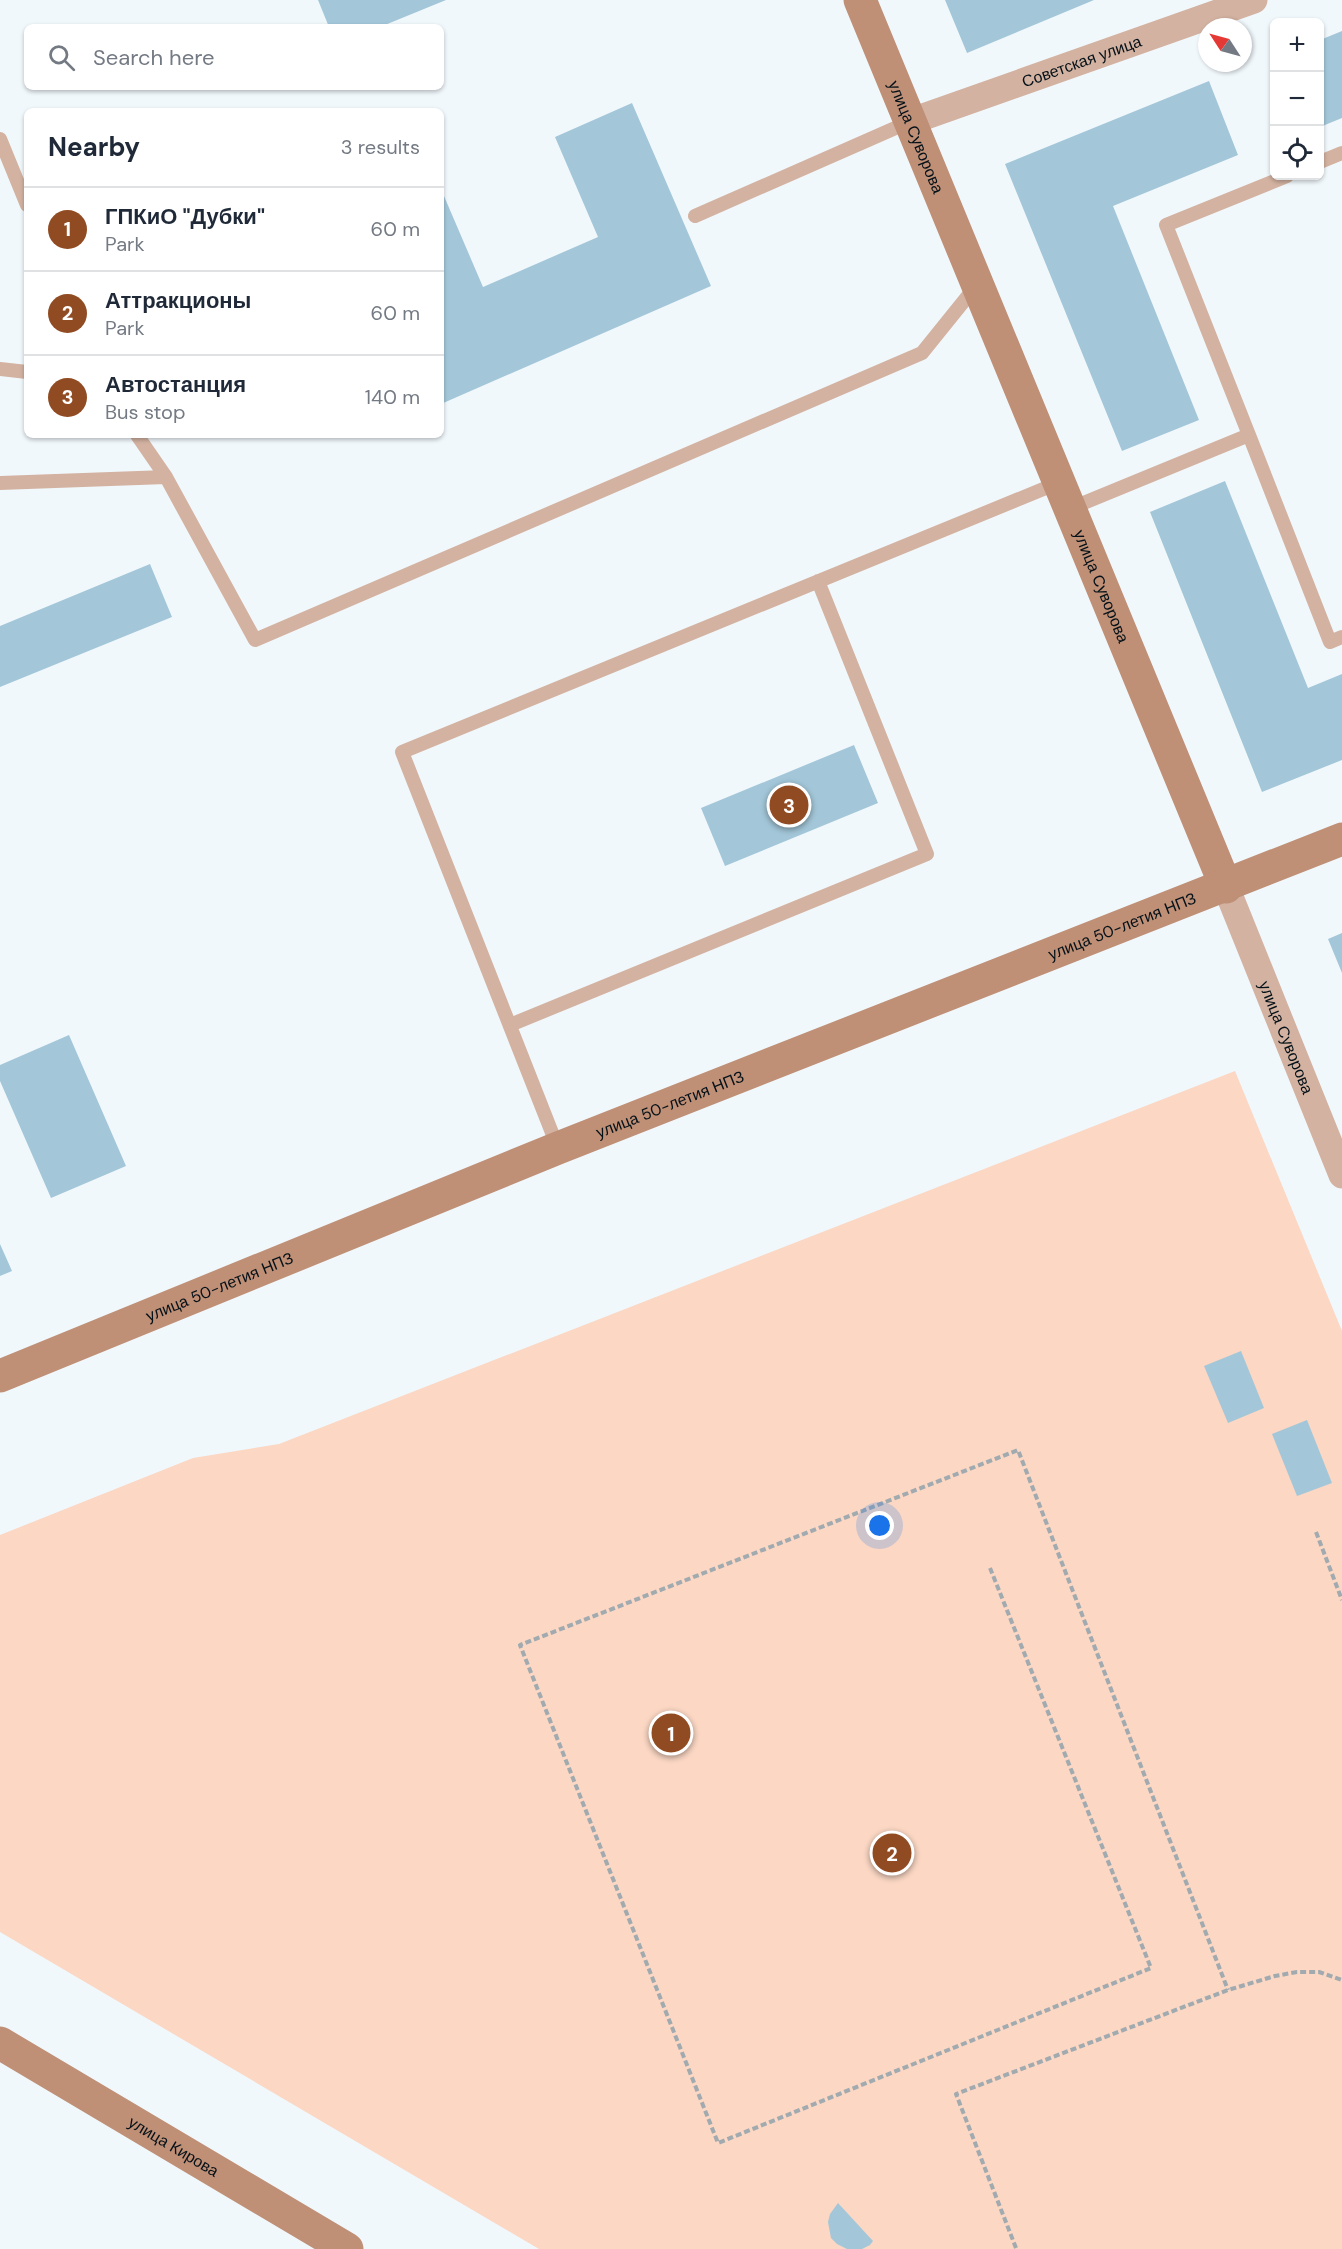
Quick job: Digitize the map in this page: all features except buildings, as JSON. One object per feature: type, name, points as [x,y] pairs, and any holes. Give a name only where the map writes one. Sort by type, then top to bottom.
[{"type":"main road","name":"улица Суворова","points":[[860,0],[1226,887]]},
{"type":"main road","name":"улица 50-летия НПЗ","points":[[0,1376],[558,1148],[1226,887],[1342,839]]},
{"type":"main road","name":"улица Кирова","points":[[0,2043],[347,2249]]},
{"type":"street","name":"Советская улица","points":[[909,122],[1254,0]]},
{"type":"street","name":"улица Суворова","points":[[1226,887],[1342,1175]]},
{"type":"lane","points":[[695,216],[909,122]]},
{"type":"lane","points":[[0,139],[24,198]]},
{"type":"lane","points":[[1324,160],[1342,153]]},
{"type":"lane","points":[[1277,180],[1166,225],[1330,642],[1342,637]]},
{"type":"lane","points":[[139,438],[166,477],[255,640],[922,353],[977,284]]},
{"type":"lane","points":[[0,369],[24,372]]},
{"type":"lane","points":[[558,1148],[402,752],[818,581],[1249,435]]},
{"type":"lane","points":[[0,483],[166,477]]},
{"type":"lane","points":[[510,1026],[927,854],[818,581]]},
{"type":"path","points":[[990,1568],[1151,1968],[717,2143],[520,1646],[1018,1450],[1228,1990]]},
{"type":"path","points":[[1316,1532],[1342,1600]]},
{"type":"path","points":[[1016,2248],[956,2094],[1228,1990],[1275,1976],[1297,1972],[1319,1972],[1342,1980]]},
{"type":"shaded area","points":[[1235,1071],[1342,1331],[1342,2249],[539,2249],[0,1932],[0,1535],[193,1458],[279,1444]]},
{"type":"place","name":"Автостанция","points":[[789,805]]},
{"type":"place","name":"ГПКиО \"Дубки\"","points":[[671,1733]]},
{"type":"place","name":"Аттракционы","points":[[892,1853]]}]
